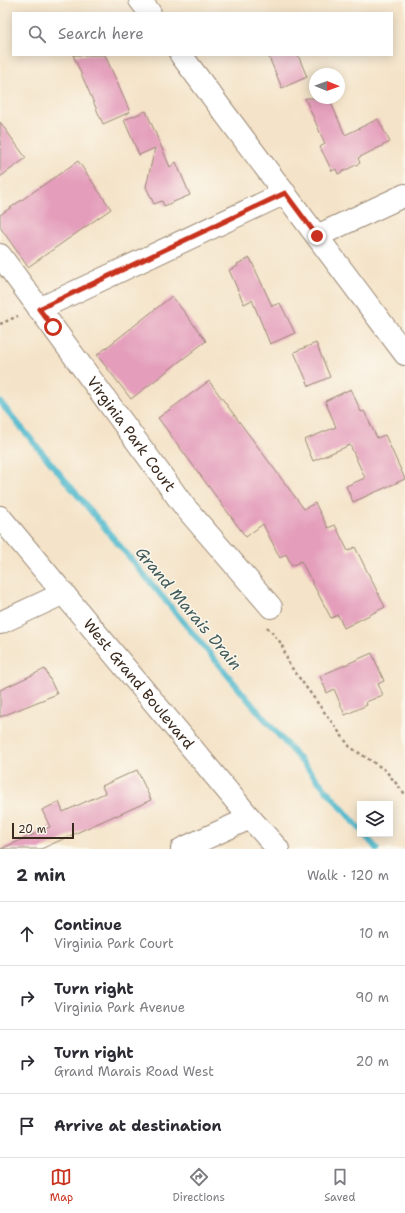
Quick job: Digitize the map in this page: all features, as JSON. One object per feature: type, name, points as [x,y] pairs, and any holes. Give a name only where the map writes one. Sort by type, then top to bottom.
[{"type":"street","points":[[140,0],[149,12]]},
{"type":"street","points":[[183,56],[405,354]]},
{"type":"street","points":[[39,309],[285,193]]},
{"type":"street","points":[[317,236],[405,195]]},
{"type":"street","name":"Virginia Park Court","points":[[0,255],[184,506],[271,607]]},
{"type":"street","name":"West Grand Boulevard","points":[[0,517],[250,818],[278,849]]},
{"type":"street","points":[[0,623],[64,593]]},
{"type":"street","points":[[182,849],[250,818]]},
{"type":"path","points":[[0,324],[18,316]]},
{"type":"path","points":[[281,643],[289,664],[350,747],[385,770],[405,794]]},
{"type":"building","points":[[73,56],[105,56],[130,112],[103,124]]},
{"type":"building","points":[[268,56],[298,56],[307,77],[282,88]]},
{"type":"building","points":[[305,98],[309,98],[309,104],[332,104],[345,135],[378,119],[390,142],[358,158],[360,163],[338,174],[336,169],[332,171],[320,147],[325,144]]},
{"type":"building","points":[[146,111],[170,167],[176,162],[190,195],[164,206],[162,201],[154,204],[146,187],[155,148],[139,155],[124,120]]},
{"type":"building","points":[[0,122],[26,158],[0,177]]},
{"type":"building","points":[[78,161],[111,209],[28,267],[0,227],[0,215]]},
{"type":"building","points":[[250,258],[272,306],[280,303],[295,333],[270,344],[252,300],[244,304],[229,270],[238,266],[237,264]]},
{"type":"building","points":[[172,296],[206,341],[131,399],[97,355]]},
{"type":"building","points":[[316,343],[330,377],[309,386],[294,352]]},
{"type":"building","points":[[209,381],[304,509],[315,503],[328,528],[335,525],[348,551],[355,547],[385,607],[344,628],[338,615],[331,618],[301,561],[292,566],[286,554],[280,558],[263,524],[246,537],[158,418]]},
{"type":"building","points":[[351,389],[361,412],[364,411],[377,438],[385,435],[405,479],[353,502],[346,486],[365,478],[350,445],[313,461],[304,440],[336,427],[325,401]]},
{"type":"building","points":[[372,653],[384,681],[378,684],[383,695],[366,702],[367,705],[345,715],[334,689],[327,693],[320,676]]},
{"type":"building","points":[[45,669],[57,694],[0,717],[0,690]]},
{"type":"building","points":[[137,770],[151,800],[41,849],[1,849],[50,827],[42,810],[59,802],[63,812],[105,793],[102,786]]},
{"type":"waterway","name":"Grand Marais Drain","points":[[0,402],[250,702],[357,826]]},
{"type":"waterway","name":"Grand Marais Drain","points":[[367,837],[377,849]]},
{"type":"route","points":[[53,327],[39,309],[285,193],[317,236]]}]
